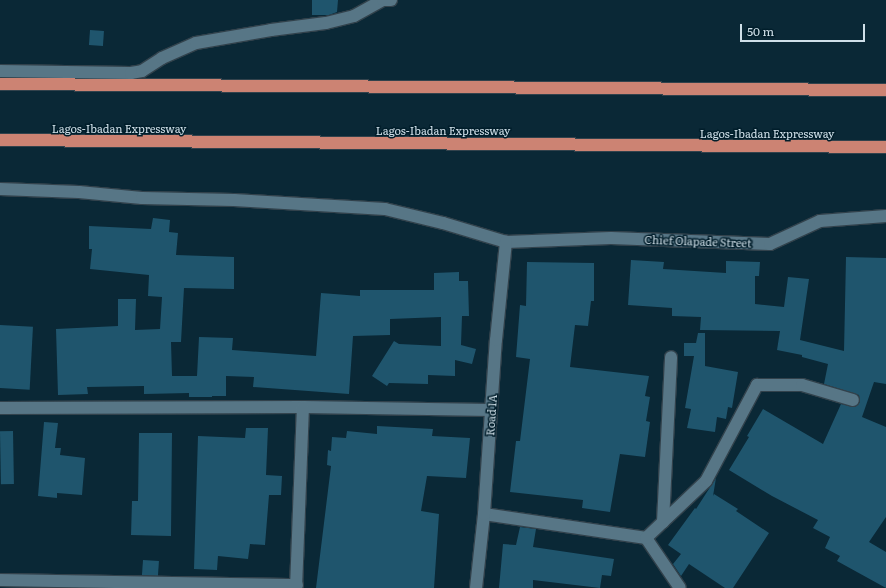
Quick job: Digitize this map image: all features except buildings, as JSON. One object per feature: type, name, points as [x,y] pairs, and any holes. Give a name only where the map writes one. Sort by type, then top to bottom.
[{"type":"highway","points":[[0,84],[886,90]]},
{"type":"highway","name":"Lagos-Ibadan Expressway","points":[[0,140],[886,147]]},
{"type":"street","points":[[0,71],[131,74],[142,71],[162,58],[196,44],[271,30],[326,23],[354,16],[383,0],[391,0]]},
{"type":"street","name":"Chief Olapade Street","points":[[0,189],[79,192],[142,198],[234,200],[385,209],[443,223],[506,242],[611,238],[770,244],[820,222],[886,216]]},
{"type":"street","name":"Road 1A","points":[[476,588],[484,514],[491,410],[506,242]]},
{"type":"street","points":[[664,522],[671,356]]},
{"type":"street","points":[[646,538],[706,481],[757,385],[802,385],[853,400]]},
{"type":"street","points":[[0,580],[297,587],[303,407]]},
{"type":"street","points":[[0,408],[303,407],[491,410]]},
{"type":"street","points":[[484,514],[646,538],[680,588]]}]
